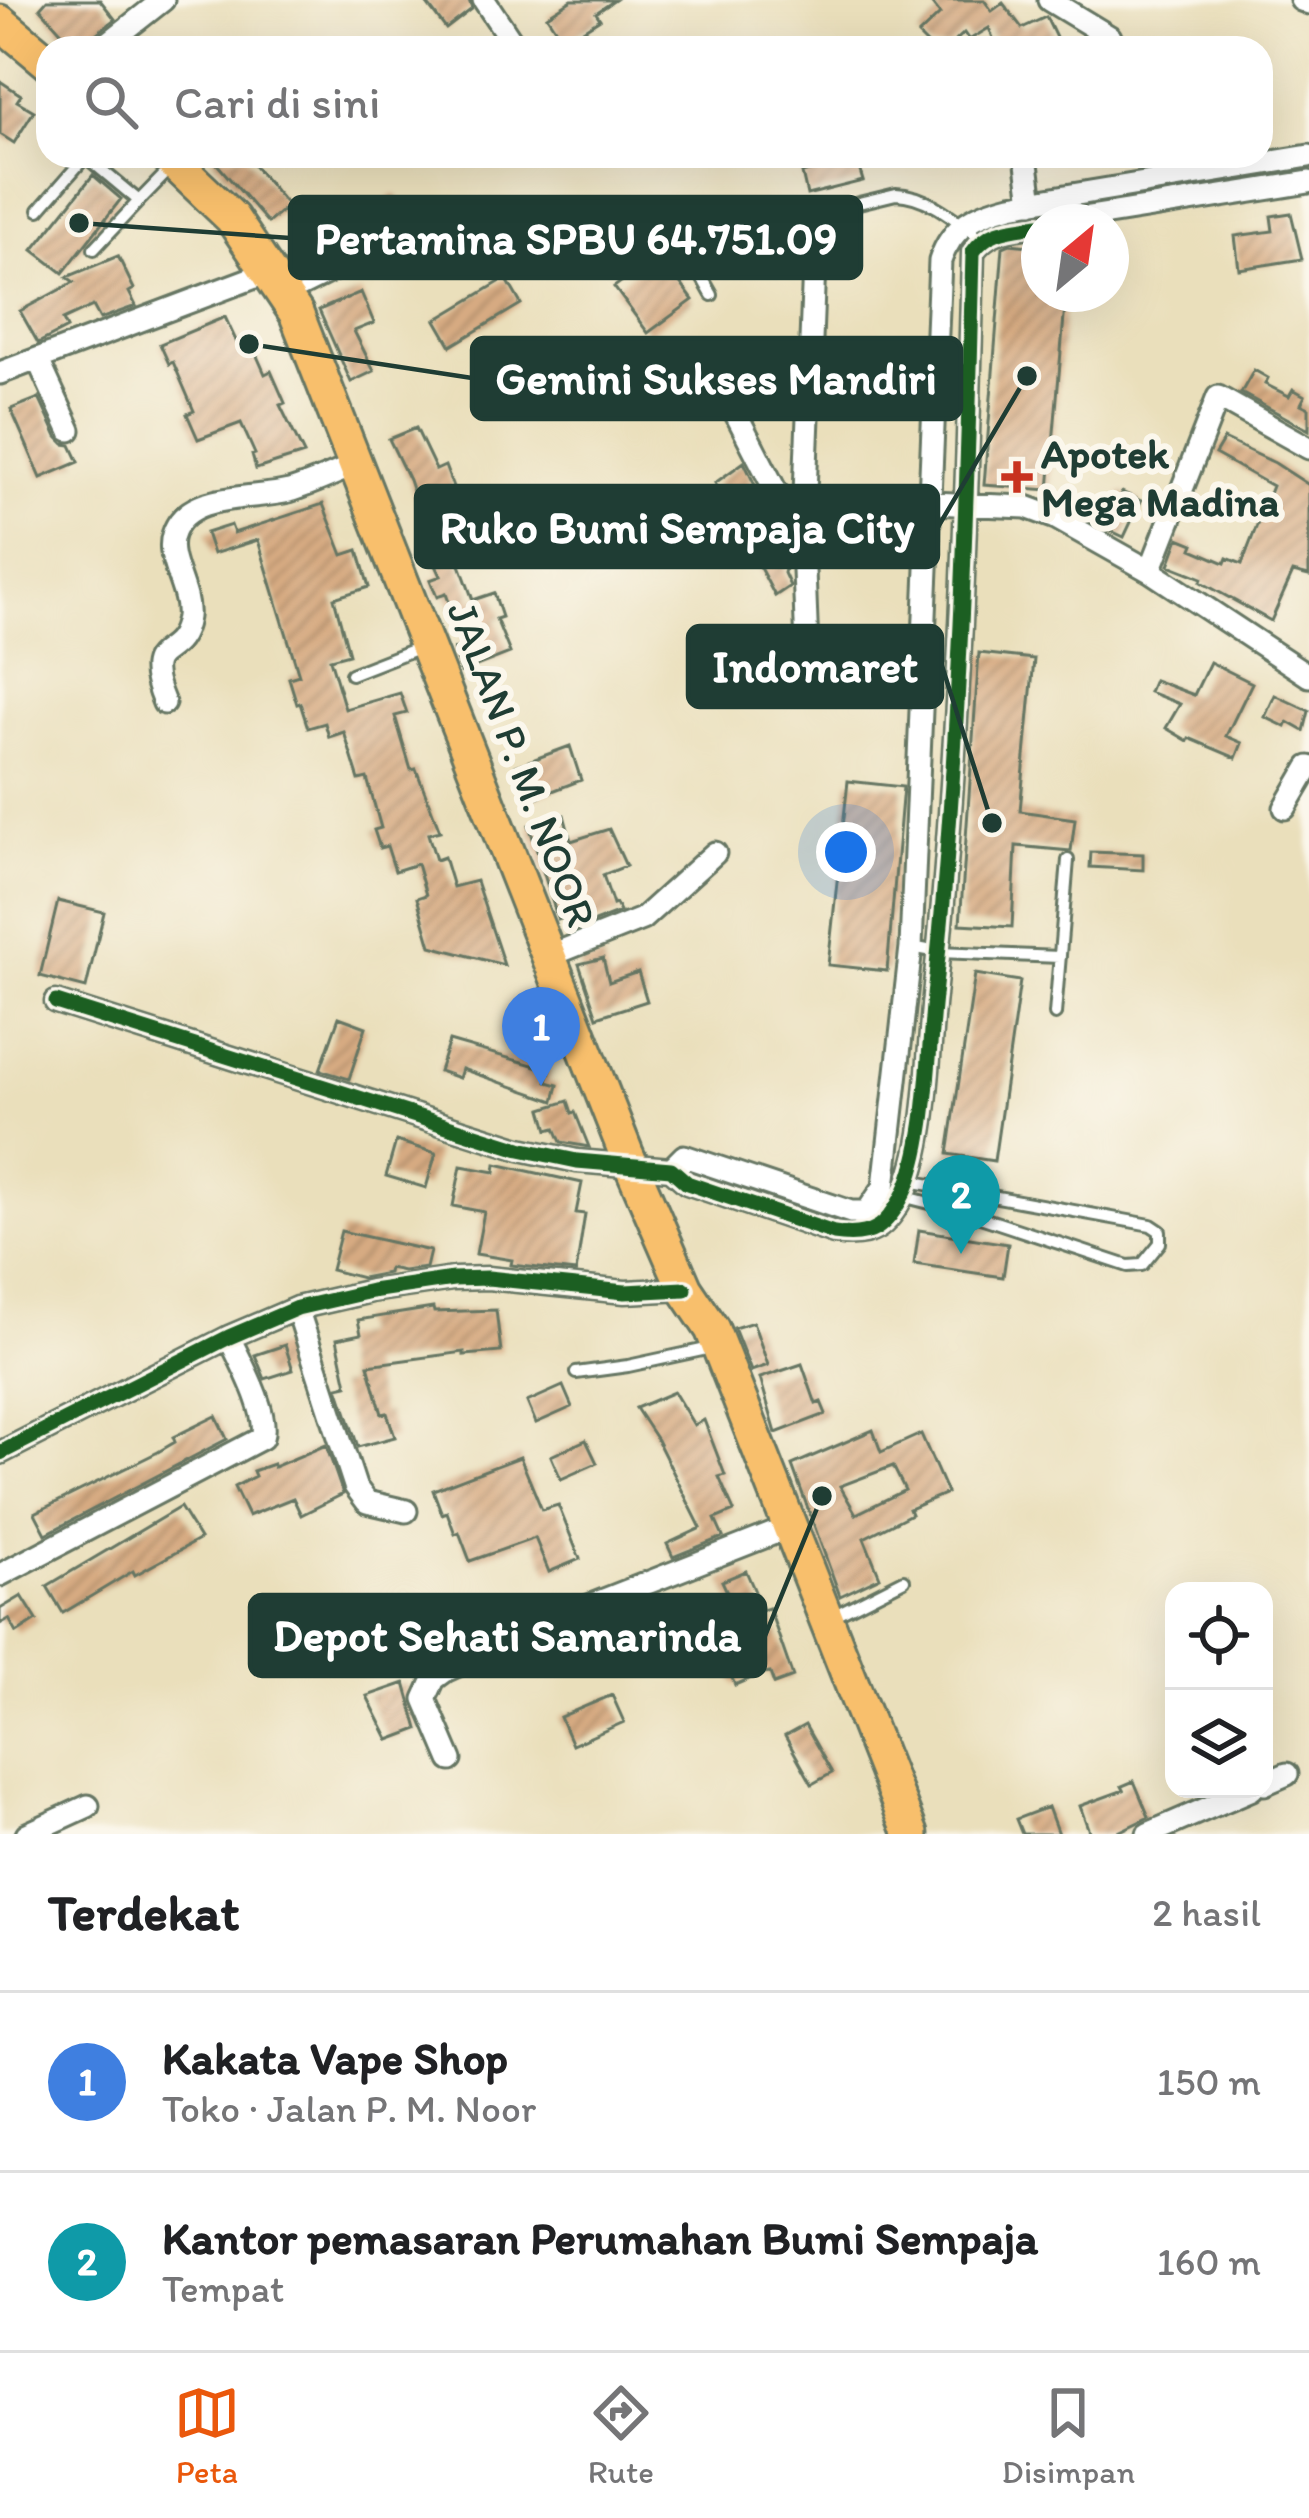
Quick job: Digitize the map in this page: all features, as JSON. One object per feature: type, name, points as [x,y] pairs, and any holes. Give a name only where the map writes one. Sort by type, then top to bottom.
[{"type":"highway","points":[[0,22],[36,52]]},
{"type":"highway","name":"JALAN P. M. NOOR","points":[[180,168],[232,218],[279,285],[358,464],[631,1163],[688,1296],[712,1329],[890,1834]]},
{"type":"highway","name":"JALAN P. M. NOOR","points":[[688,1296],[691,1322],[772,1534],[825,1620],[911,1834]]},
{"type":"street","points":[[117,36],[163,0]]},
{"type":"street","points":[[484,0],[508,36]]},
{"type":"street","points":[[1049,0],[1108,36]]},
{"type":"street","points":[[1273,159],[1309,156]]},
{"type":"street","points":[[1028,168],[1032,202]]},
{"type":"street","points":[[875,1218],[889,1163],[911,946],[940,261],[946,242],[979,213],[1212,168]]},
{"type":"street","points":[[1129,211],[1309,182]]},
{"type":"street","points":[[816,213],[803,544],[807,649],[822,660],[922,666]]},
{"type":"street","points":[[875,1218],[905,1189],[919,1135],[950,849],[974,252],[982,239],[995,232],[1021,228]]},
{"type":"street","points":[[0,373],[279,285]]},
{"type":"street","points":[[38,359],[70,430]]},
{"type":"street","points":[[718,379],[803,544]]},
{"type":"street","points":[[1150,571],[1218,397],[1309,448]]},
{"type":"street","points":[[164,703],[152,674],[153,662],[182,635],[187,620],[172,550],[172,536],[181,521],[199,507],[283,492],[358,464]]},
{"type":"street","points":[[932,502],[1026,507],[1056,518],[1150,571],[1309,676]]},
{"type":"street","points":[[1285,808],[1309,767]]},
{"type":"street","points":[[549,956],[642,919],[716,854]]},
{"type":"street","points":[[56,1002],[520,1149],[577,1162],[671,1168],[684,1156],[875,1218]]},
{"type":"street","points":[[0,1453],[229,1337],[297,1308],[371,1291],[488,1278],[688,1296]]},
{"type":"street","points":[[297,1308],[355,1486],[367,1502],[406,1511]]},
{"type":"street","points":[[0,1575],[262,1438],[262,1414],[229,1337]]},
{"type":"street","points":[[451,1760],[425,1699],[434,1679],[445,1671],[591,1605],[772,1534]]},
{"type":"street","points":[[1273,1780],[1287,1774]]},
{"type":"street","points":[[1148,1834],[1231,1798]]},
{"type":"street","points":[[27,1834],[88,1806]]},
{"type":"lane","points":[[39,210],[75,168]]},
{"type":"lane","points":[[99,168],[139,201]]},
{"type":"lane","points":[[94,249],[166,168]]},
{"type":"lane","points":[[712,295],[686,249],[689,244],[896,194],[912,195],[982,239]]},
{"type":"lane","points":[[279,285],[478,227]]},
{"type":"lane","points":[[351,674],[426,644]]},
{"type":"lane","points":[[1055,1014],[1068,860]]},
{"type":"lane","points":[[911,946],[939,952],[1060,957]]},
{"type":"lane","points":[[905,1189],[1151,1225],[1160,1231],[1160,1243],[1142,1265],[1129,1266],[905,1189]]},
{"type":"lane","points":[[576,1373],[702,1350]]},
{"type":"lane","points":[[825,1620],[904,1580]]},
{"type":"building","points":[[47,0],[100,0],[115,19],[93,36],[65,36],[40,8]]},
{"type":"building","points":[[424,0],[469,0],[472,9],[446,29]]},
{"type":"building","points":[[572,0],[615,0],[596,13],[600,19],[573,36],[560,36],[547,16]]},
{"type":"building","points":[[929,0],[984,0],[992,11],[1003,3],[1022,28],[1046,17],[1055,36],[992,36],[989,28],[976,36],[918,35],[940,14]]},
{"type":"building","points":[[0,81],[21,95],[17,101],[34,111],[14,143],[0,134]]},
{"type":"building","points":[[220,168],[256,168],[288,206],[268,223]]},
{"type":"building","points":[[859,168],[863,181],[807,195],[802,173]]},
{"type":"building","points":[[93,175],[121,199],[63,273],[33,250]]},
{"type":"building","points":[[395,194],[418,224],[398,238],[376,209]]},
{"type":"building","points":[[1291,213],[1302,259],[1239,269],[1235,236],[1273,231],[1271,216]]},
{"type":"building","points":[[1021,245],[1021,312],[1064,312],[1049,490],[984,485],[1003,247]]},
{"type":"building","points":[[659,254],[693,300],[648,333],[614,287]]},
{"type":"building","points":[[118,256],[134,289],[129,292],[136,306],[100,319],[93,306],[63,320],[67,328],[38,343],[20,311],[74,282],[67,277]]},
{"type":"building","points":[[506,278],[521,304],[451,346],[436,320]]},
{"type":"building","points":[[361,292],[374,323],[354,331],[374,371],[351,382],[319,310]]},
{"type":"building","points":[[225,317],[237,343],[249,338],[265,374],[271,371],[285,403],[280,405],[304,454],[256,469],[255,454],[241,423],[198,439],[187,414],[194,411],[160,344]]},
{"type":"building","points":[[1254,370],[1268,378],[1265,384],[1289,396],[1293,389],[1305,396],[1301,404],[1309,408],[1309,430],[1241,393]]},
{"type":"building","points":[[39,398],[57,437],[71,445],[79,462],[41,478],[11,409]]},
{"type":"building","points":[[416,428],[436,470],[445,466],[464,516],[446,523],[463,560],[459,562],[473,600],[494,593],[502,617],[496,619],[510,653],[461,672],[454,649],[465,645],[446,594],[437,597],[430,580],[441,576],[424,539],[428,537],[409,480],[389,439]]},
{"type":"building","points":[[1224,439],[1309,485],[1309,576],[1293,572],[1271,621],[1201,582],[1202,578],[1169,565],[1179,538],[1225,563],[1227,558],[1242,564],[1272,486],[1215,454]]},
{"type":"building","points":[[744,462],[788,556],[784,573],[790,586],[775,596],[715,483]]},
{"type":"building","points":[[1122,492],[1141,501],[1124,537],[1105,528]]},
{"type":"building","points":[[323,504],[343,555],[358,550],[369,587],[334,598],[349,654],[330,659],[345,709],[400,693],[407,713],[395,716],[411,770],[416,769],[440,831],[428,834],[436,860],[444,857],[453,887],[476,881],[504,965],[431,946],[417,898],[426,895],[417,864],[395,871],[387,846],[380,848],[374,830],[381,828],[367,778],[359,780],[344,732],[329,737],[325,723],[308,728],[297,704],[289,678],[299,675],[258,540],[213,554],[206,533],[231,525],[234,533]]},
{"type":"building","points":[[979,653],[1034,659],[1020,811],[1075,819],[1071,851],[1016,846],[1012,927],[960,924]]},
{"type":"building","points":[[1210,662],[1252,683],[1226,736],[1242,743],[1236,758],[1166,728],[1180,704],[1149,692],[1154,680],[1194,695]]},
{"type":"building","points":[[1275,695],[1309,711],[1304,731],[1265,717]]},
{"type":"building","points":[[570,746],[581,780],[529,800],[516,766]]},
{"type":"building","points":[[848,781],[903,787],[887,971],[828,965]]},
{"type":"building","points":[[564,815],[571,841],[609,829],[626,866],[603,875],[620,912],[569,932],[563,918],[558,920],[529,825]]},
{"type":"building","points":[[1091,852],[1143,854],[1143,870],[1090,867]]},
{"type":"building","points":[[58,901],[104,912],[86,988],[40,976]]},
{"type":"building","points":[[603,958],[609,982],[638,972],[647,1001],[597,1017],[579,964]]},
{"type":"building","points":[[975,974],[1020,981],[994,1161],[948,1154]]},
{"type":"building","points":[[339,1017],[366,1027],[349,1079],[320,1070]]},
{"type":"building","points":[[449,1041],[550,1070],[547,1082],[558,1085],[554,1101],[462,1069],[459,1078],[439,1071]]},
{"type":"building","points":[[568,1101],[589,1147],[561,1142],[555,1128],[548,1130],[542,1109]]},
{"type":"building","points":[[396,1141],[436,1153],[426,1188],[386,1176]]},
{"type":"building","points":[[496,1164],[582,1183],[576,1213],[585,1214],[576,1272],[511,1265],[512,1260],[476,1254],[484,1212],[453,1206],[461,1166],[495,1172]]},
{"type":"building","points":[[919,1230],[1008,1244],[1003,1277],[914,1264]]},
{"type":"building","points":[[341,1231],[430,1251],[426,1268],[389,1268],[388,1273],[362,1278],[331,1270]]},
{"type":"building","points":[[433,1308],[434,1312],[496,1310],[501,1352],[368,1365],[382,1414],[387,1413],[395,1437],[358,1447],[338,1387],[347,1385],[337,1339],[361,1334],[358,1320]]},
{"type":"building","points":[[753,1322],[768,1365],[751,1371],[734,1328]]},
{"type":"building","points":[[285,1345],[293,1370],[265,1379],[255,1355]]},
{"type":"building","points":[[802,1364],[816,1404],[821,1402],[826,1414],[776,1433],[760,1378]]},
{"type":"building","points":[[563,1386],[572,1407],[536,1423],[527,1402]]},
{"type":"building","points":[[674,1392],[694,1425],[704,1420],[725,1475],[719,1477],[734,1511],[715,1519],[723,1537],[673,1557],[667,1544],[701,1528],[636,1408]]},
{"type":"building","points":[[216,1416],[227,1439],[46,1534],[35,1513],[158,1452],[175,1442],[173,1437]]},
{"type":"building","points":[[873,1430],[881,1452],[921,1434],[947,1493],[909,1509],[911,1514],[864,1538],[880,1577],[840,1596],[792,1465]],"holes":[[[893,1466],[905,1490],[856,1514],[840,1486]]]},
{"type":"building","points":[[586,1440],[597,1463],[561,1479],[551,1456]]},
{"type":"building","points":[[326,1445],[343,1494],[301,1515],[293,1498],[248,1516],[234,1487],[255,1476],[253,1471]]},
{"type":"building","points":[[520,1457],[542,1510],[558,1505],[580,1559],[549,1572],[535,1538],[470,1561],[459,1532],[455,1534],[447,1512],[442,1514],[433,1490]]},
{"type":"building","points":[[180,1507],[200,1539],[135,1575],[133,1571],[63,1613],[47,1586]]},
{"type":"building","points":[[746,1571],[763,1610],[769,1608],[793,1677],[774,1684],[770,1673],[735,1685],[722,1655],[671,1676],[662,1657],[674,1651],[663,1624],[678,1618],[688,1643],[736,1623],[740,1620],[722,1581]]},
{"type":"building","points":[[22,1596],[37,1620],[17,1633],[9,1619],[0,1624],[0,1609]]},
{"type":"building","points":[[405,1683],[418,1729],[389,1740],[367,1696]]},
{"type":"building","points":[[612,1695],[624,1722],[572,1745],[560,1717]]},
{"type":"building","points":[[805,1725],[832,1773],[812,1784],[785,1736]]},
{"type":"building","points":[[1134,1781],[1149,1817],[1114,1834],[1090,1834],[1080,1806],[1124,1790],[1122,1786]]},
{"type":"building","points":[[1048,1807],[1058,1834],[1022,1834],[1016,1819]]},
{"type":"cycle path","points":[[56,1002],[520,1149],[577,1161],[671,1169],[687,1183],[834,1233],[859,1234],[877,1228],[898,1205],[912,1173],[926,1097],[956,717],[973,252],[994,234],[1021,228]]},
{"type":"cycle path","points":[[0,1453],[229,1337],[297,1308],[453,1279],[488,1278],[625,1292],[685,1289]]},
{"type":"place","name":"Pertamina SPBU 64.751.09","points":[[79,223]]},
{"type":"place","name":"Gemini Sukses Mandiri","points":[[249,344]]},
{"type":"place","name":"Ruko Bumi Sempaja City","points":[[1027,376]]},
{"type":"place","name":"Apotek Mega Madina","points":[[1017,477]]},
{"type":"place","name":"Indomaret","points":[[992,823]]},
{"type":"place","name":"Kakata Vape Shop","points":[[541,1086]]},
{"type":"place","name":"Kantor pemasaran Perumahan Bumi Sempaja","points":[[961,1254]]},
{"type":"place","name":"Depot Sehati Samarinda","points":[[822,1496]]}]
